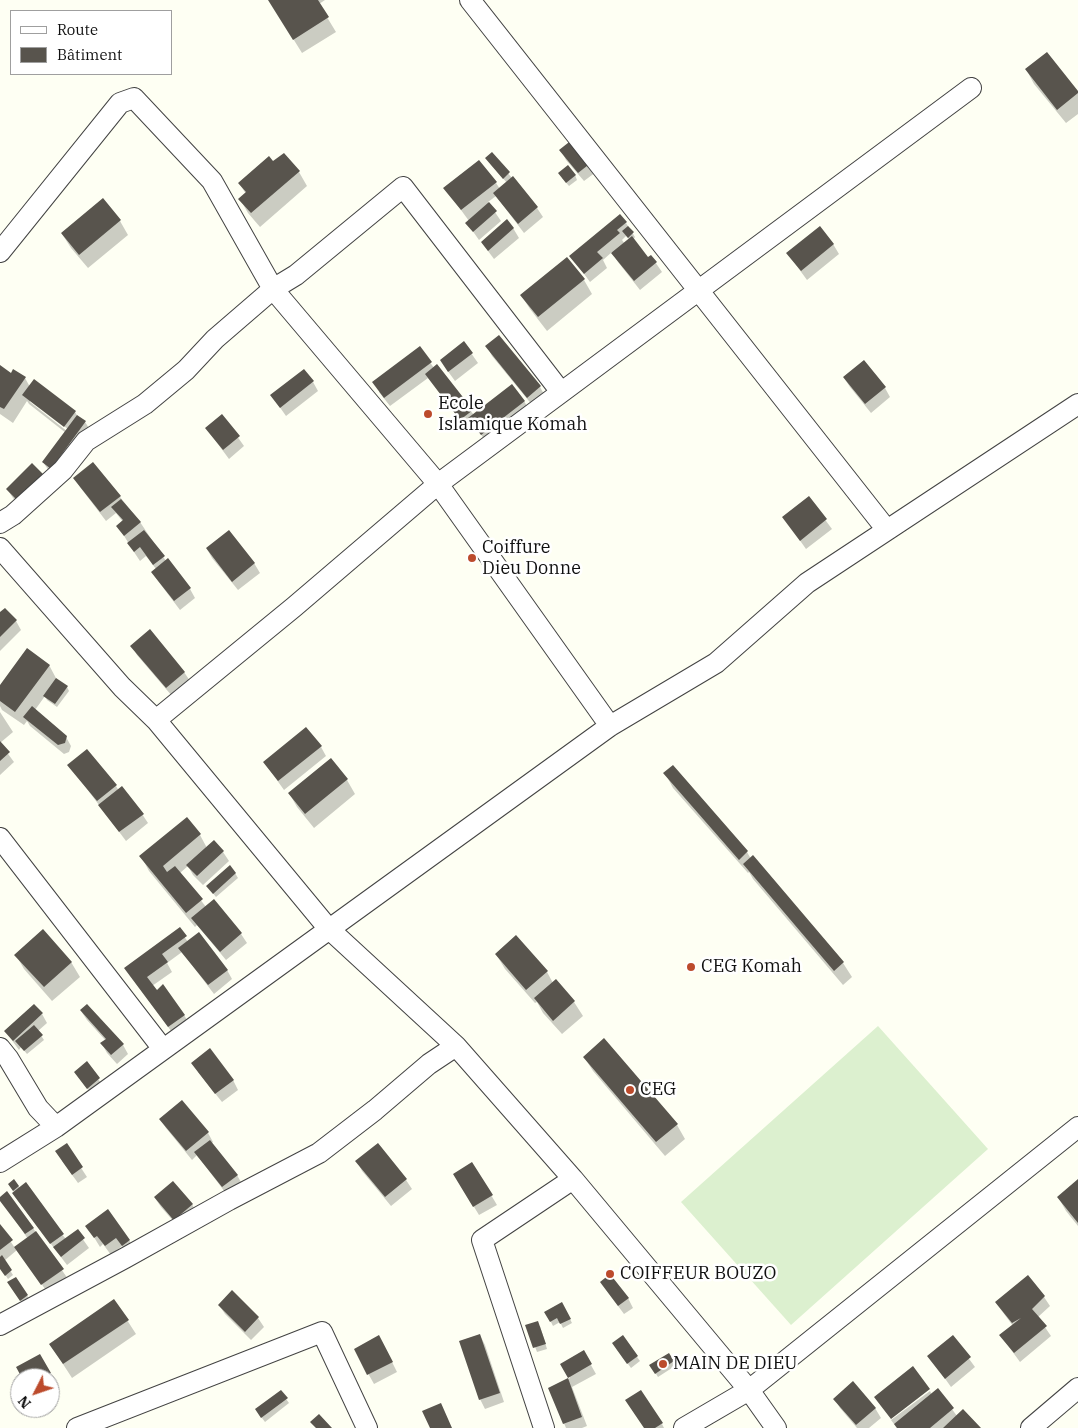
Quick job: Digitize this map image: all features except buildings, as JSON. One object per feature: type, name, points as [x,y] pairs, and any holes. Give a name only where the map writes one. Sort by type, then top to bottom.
[{"type":"street","points":[[470,0],[887,530]]},
{"type":"street","points":[[156,720],[294,607],[438,484],[971,88]]},
{"type":"street","points":[[0,252],[120,103],[134,98],[212,180],[273,289],[438,484],[610,726]]},
{"type":"street","points":[[0,523],[13,515],[63,470],[86,441],[145,404],[186,370],[215,339],[273,289],[296,276],[403,187],[561,392]]},
{"type":"street","points":[[0,1162],[56,1127],[328,928],[610,726],[716,663],[807,583],[1078,404]]},
{"type":"street","points":[[0,548],[122,687],[156,720],[328,928],[456,1046],[573,1179],[749,1390],[776,1428]]},
{"type":"street","points":[[0,838],[163,1049]]},
{"type":"street","points":[[0,1325],[319,1153],[429,1064],[456,1046]]},
{"type":"street","points":[[0,1048],[38,1108],[56,1127]]},
{"type":"street","points":[[684,1428],[749,1390],[1078,1128]]},
{"type":"street","points":[[544,1428],[482,1240],[573,1179]]},
{"type":"street","points":[[77,1428],[322,1332],[367,1428]]},
{"type":"street","points":[[1031,1428],[1078,1388]]},
{"type":"green space","points":[[878,1026],[988,1149],[791,1325],[681,1202]]},
{"type":"place","name":"Ecole Islamique Komah","points":[[428,414]]},
{"type":"place","name":"Coiffure Dieu Donne","points":[[472,558]]},
{"type":"place","name":"CEG Komah","points":[[691,967]]},
{"type":"place","name":"CEG","points":[[630,1090]]},
{"type":"place","name":"COIFFEUR BOUZO","points":[[610,1274]]},
{"type":"place","name":"MAIN DE DIEU","points":[[663,1364]]}]
